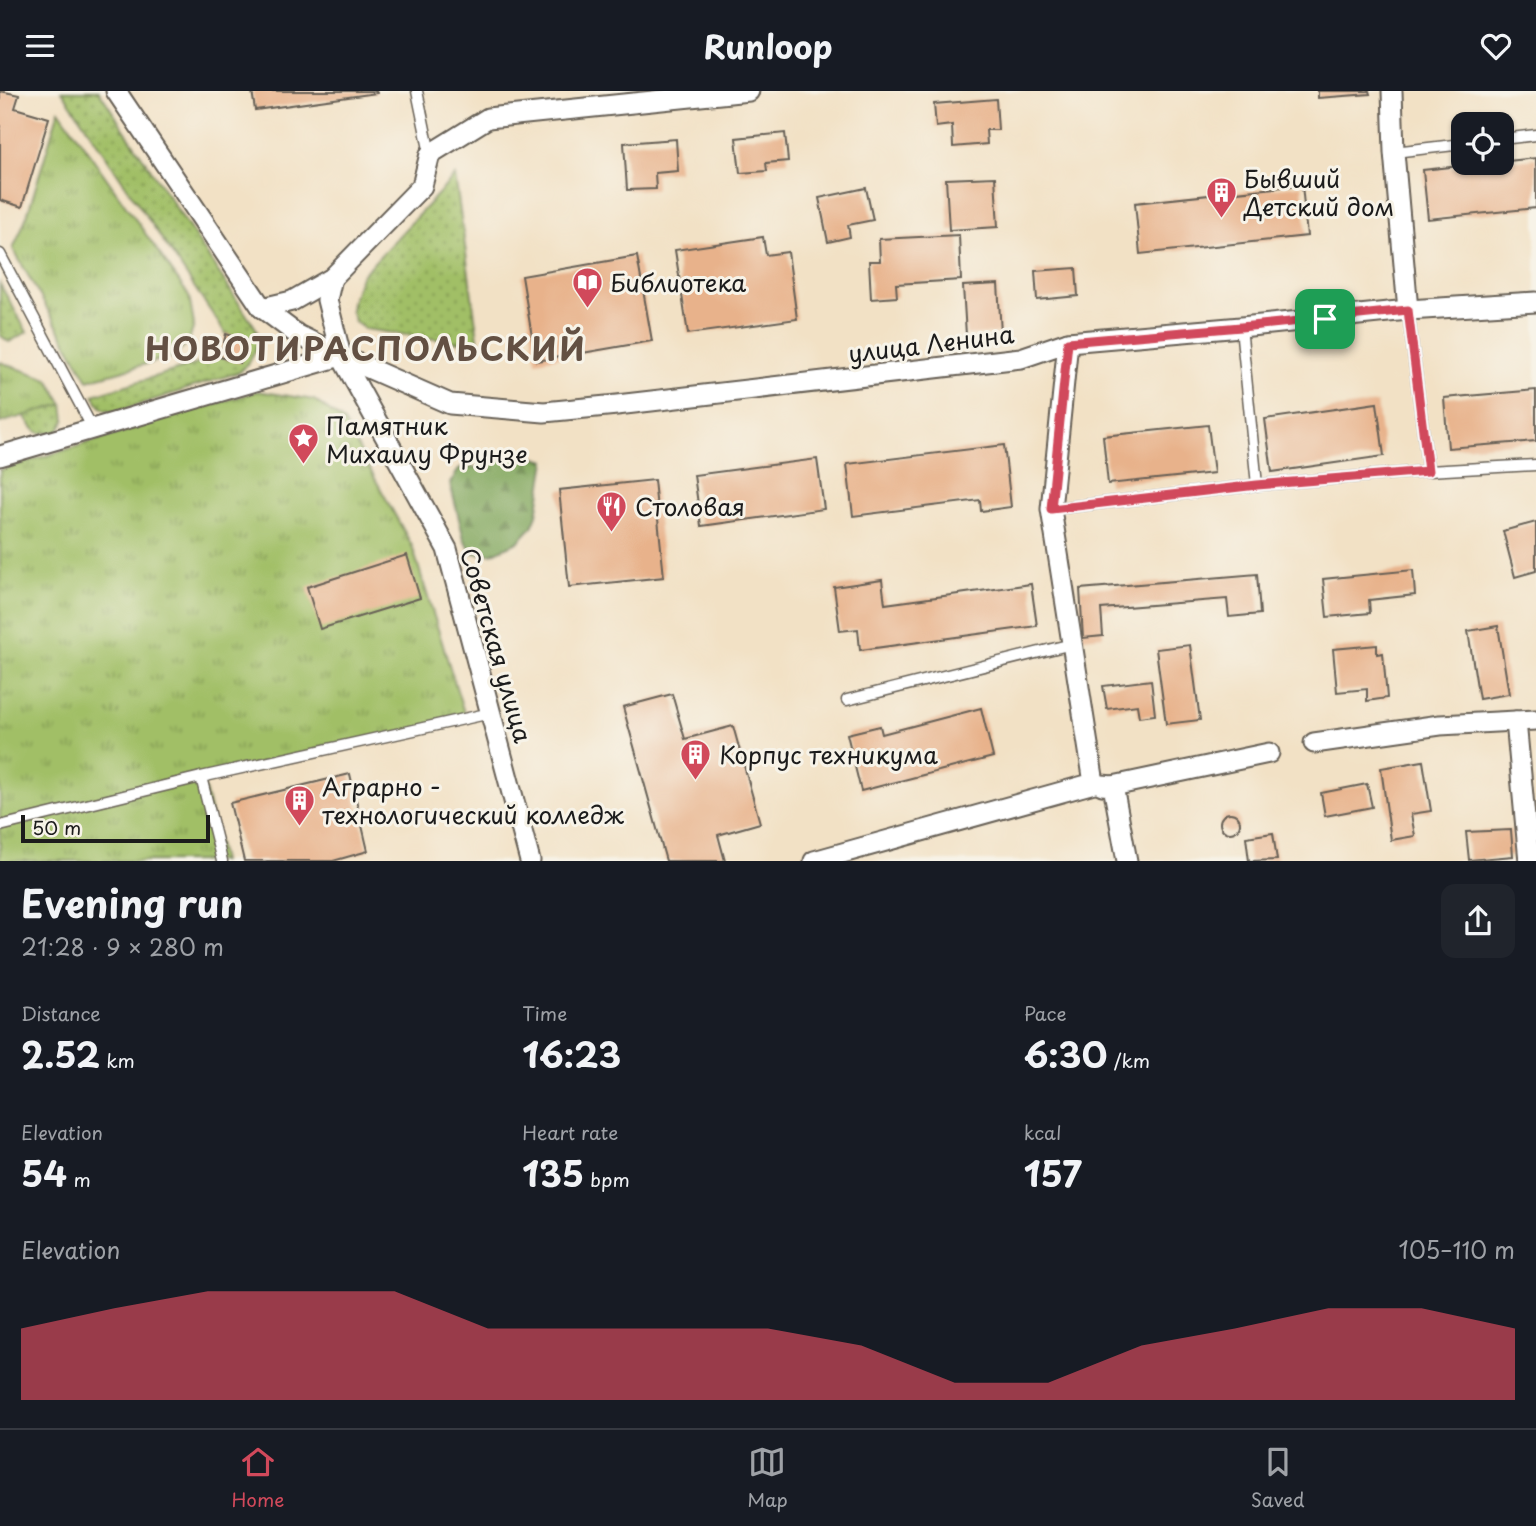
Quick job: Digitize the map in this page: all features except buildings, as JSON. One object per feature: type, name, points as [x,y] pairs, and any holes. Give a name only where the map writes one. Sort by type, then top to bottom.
[{"type":"street","points":[[116,91],[262,308],[298,335],[341,356]]},
{"type":"street","points":[[262,308],[292,301],[332,278],[422,186],[430,154],[488,118],[749,91]]},
{"type":"street","points":[[1392,91],[1394,152],[1408,310]]},
{"type":"street","name":"Советская улица","points":[[332,278],[327,300],[341,356],[447,549],[530,861]]},
{"type":"street","name":"улица Ленина","points":[[341,356],[450,404],[544,412],[1021,358],[1068,342],[1408,310],[1536,302]]},
{"type":"street","points":[[1068,342],[1051,509],[1072,644],[1103,785],[1127,861]]},
{"type":"street","points":[[0,456],[341,356]]},
{"type":"street","points":[[1314,743],[1440,725],[1526,721],[1529,861]]},
{"type":"street","points":[[814,861],[852,856],[1103,785],[1269,753]]},
{"type":"lane","points":[[417,91],[430,154]]},
{"type":"lane","points":[[1514,138],[1536,135]]},
{"type":"lane","points":[[1394,152],[1451,145]]},
{"type":"lane","points":[[0,254],[93,429]]},
{"type":"lane","points":[[1408,310],[1428,471]]},
{"type":"lane","points":[[1241,327],[1257,485]]},
{"type":"lane","points":[[1051,509],[1257,485],[1536,465]]},
{"type":"lane","points":[[847,700],[1072,644]]},
{"type":"lane","points":[[0,826],[201,777],[491,713]]},
{"type":"lane","points":[[201,777],[222,861]]},
{"type":"green space","points":[[62,91],[99,91],[255,326],[258,337],[256,349],[240,372],[116,412],[107,411],[98,403],[93,395],[220,357],[240,362],[246,340],[226,334]]},
{"type":"green space","points":[[59,110],[189,296],[194,325],[189,341],[175,356],[88,380],[13,249],[27,216]]},
{"type":"green space","points":[[455,176],[479,345],[365,329],[355,322],[351,311],[361,276]]},
{"type":"green space","points":[[0,284],[27,332],[9,342],[0,335]]},
{"type":"green space","points":[[0,362],[48,379],[63,404],[0,423]]},
{"type":"green space","points":[[257,391],[314,400],[344,422],[412,546],[466,719],[202,777],[222,861],[0,861],[0,470]]},
{"type":"green space","points":[[63,404],[65,420],[58,432],[37,432],[24,415]]},
{"type":"green space","points":[[511,451],[546,461],[537,515],[532,527],[518,542],[491,554],[473,553],[464,539],[450,483],[460,468],[484,467]]},
{"type":"place","name":"Бывший Детский дом","points":[[1221,219]]},
{"type":"place","name":"Библиотека","points":[[587,309]]},
{"type":"place","name":"Памятник Михаилу Фрунзе","points":[[303,466]]},
{"type":"place","name":"Столовая","points":[[612,533]]},
{"type":"place","name":"Корпус техникума","points":[[696,781]]},
{"type":"place","name":"Аграрно - технологический колледж","points":[[299,827]]},
{"type":"district","name":"НОВОТИРАСПОЛЬСКИЙ","points":[[366,348]]},
{"type":"route","points":[[1408,310],[1428,471],[1257,485],[1051,509],[1068,342],[1325,319],[1408,310]]}]
